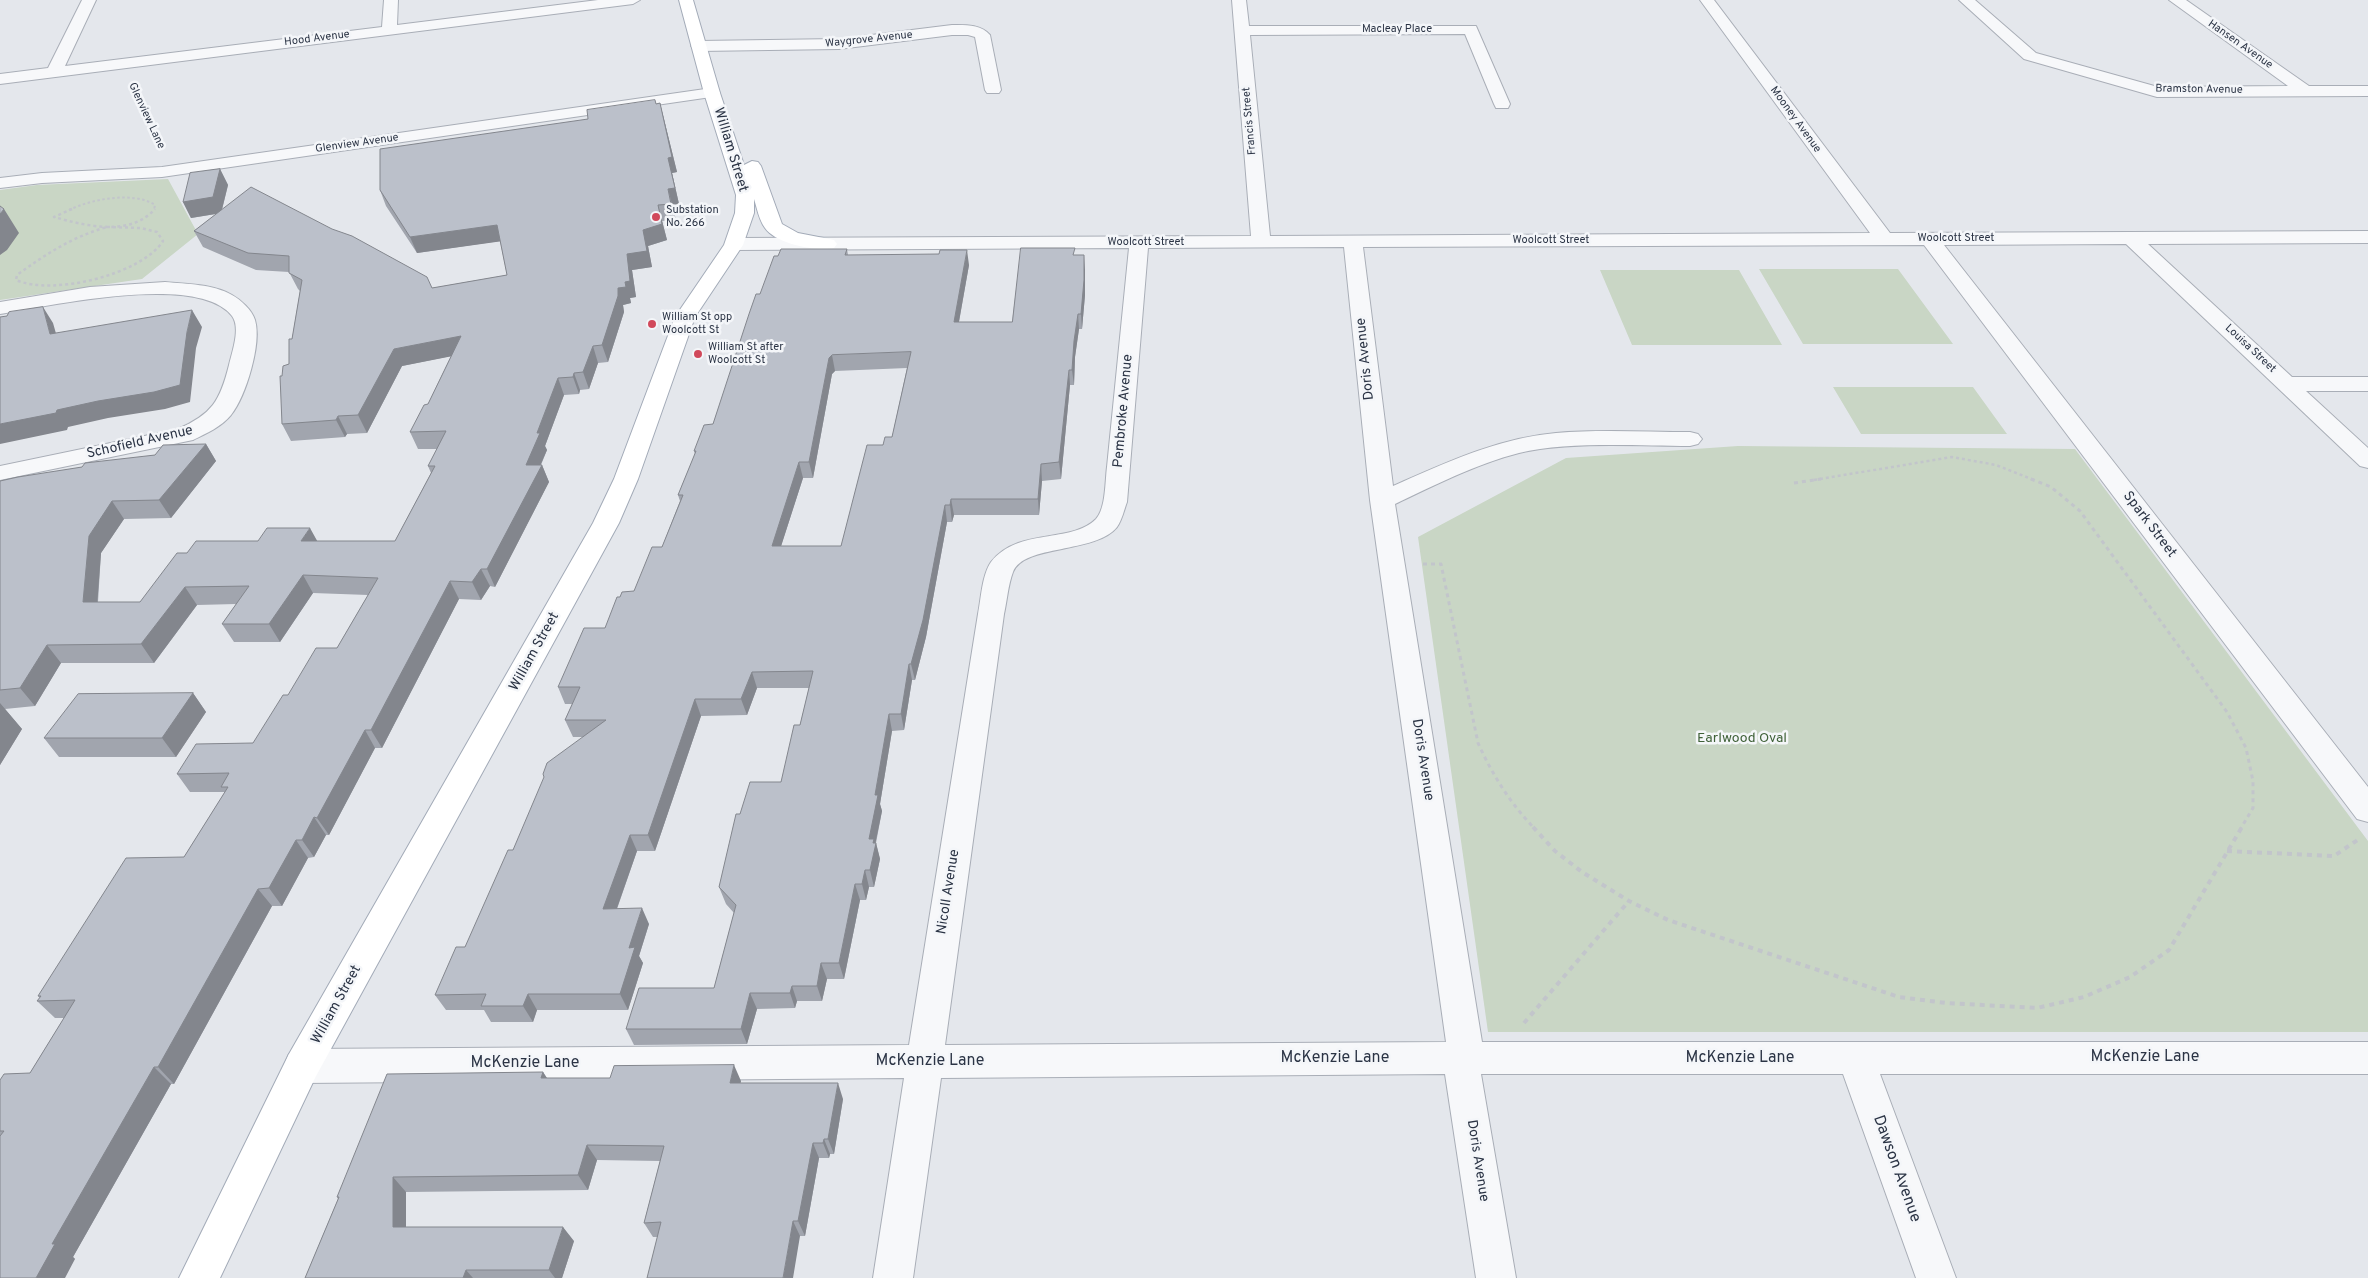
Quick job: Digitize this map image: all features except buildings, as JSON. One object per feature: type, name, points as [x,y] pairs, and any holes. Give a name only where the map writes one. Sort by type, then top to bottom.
[{"type":"main road","name":"William Street","points":[[199,1278],[302,1066],[606,523],[626,479],[685,317],[735,244],[742,227],[746,203],[735,158],[712,93],[686,0]]},
{"type":"main road","points":[[735,158],[752,166],[773,226],[778,232],[785,236],[827,244]]},
{"type":"street","points":[[54,72],[89,0]]},
{"type":"street","points":[[389,30],[391,0]]},
{"type":"street","name":"Hood Avenue","points":[[0,79],[633,0]]},
{"type":"street","name":"Francis Street","points":[[1239,0],[1261,242]]},
{"type":"street","name":"Mooney Avenue","points":[[1707,0],[1884,239]]},
{"type":"street","name":"Bramston Avenue","points":[[1966,0],[2030,56],[2157,92],[2368,91]]},
{"type":"street","name":"Hansen Avenue","points":[[2176,0],[2305,91]]},
{"type":"street","name":"Waygrove Avenue","points":[[699,46],[839,44],[952,30],[970,30],[982,34],[993,90]]},
{"type":"street","name":"Macleay Place","points":[[1242,31],[1471,30],[1502,104]]},
{"type":"street","name":"Glenview Avenue","points":[[0,183],[42,178],[162,172],[712,93]]},
{"type":"street","name":"Woolcott Street","points":[[735,244],[2368,237]]},
{"type":"street","name":"Louisa Street","points":[[2131,238],[2368,461]]},
{"type":"street","name":"Spark Street","points":[[1930,239],[2368,810]]},
{"type":"street","name":"Doris Avenue","points":[[1353,241],[1382,500],[1464,1033],[1478,1059],[1463,1078],[1496,1278]]},
{"type":"street","name":"Pembroke Avenue","points":[[1056,543],[1086,536],[1107,523],[1115,502],[1139,243]]},
{"type":"street","name":"Schofield Avenue","points":[[0,308],[139,288],[168,287],[206,292],[230,302],[242,314],[246,327],[236,382],[225,409],[211,424],[185,435],[0,473]]},
{"type":"street","points":[[2288,384],[2368,384]]},
{"type":"street","points":[[1382,500],[1456,467],[1514,447],[1556,440],[1690,439]]},
{"type":"street","name":"Nicoll Avenue","points":[[893,1278],[991,614],[1001,568],[1012,557],[1032,547],[1056,543]]},
{"type":"street","name":"McKenzie Lane","points":[[302,1066],[1478,1059],[2368,1058]]},
{"type":"street","name":"Dawson Avenue","points":[[1856,1059],[1936,1278]]},
{"type":"path","name":"Glenview Lane","points":[[130,82],[166,158]]},
{"type":"path","points":[[107,227],[84,225],[54,217],[79,205],[113,198],[137,197],[150,200],[155,205],[155,209],[147,217],[107,227],[85,233],[60,243],[17,275],[16,280],[20,284],[40,285],[108,275],[141,262],[156,251],[163,241],[157,232],[150,229],[107,227]]},
{"type":"path","points":[[1422,564],[1441,564],[1478,743],[1490,769],[1527,821],[1555,851],[1582,872],[1629,901],[1668,920],[1899,997],[1946,1003],[2037,1008],[2084,997],[2130,977],[2169,950],[2253,808],[2253,781],[2246,748],[2227,712],[2091,525],[2067,499],[2051,487],[1996,465],[1952,457],[1794,483]]},
{"type":"path","points":[[2227,852],[2334,856],[2361,837]]},
{"type":"path","points":[[1478,1059],[1629,901]]},
{"type":"green space","points":[[168,179],[198,234],[142,279],[0,300],[0,190],[37,185]]},
{"type":"green space","points":[[1759,269],[1898,269],[1953,344],[1803,344]]},
{"type":"green space","points":[[1600,270],[1739,270],[1782,345],[1632,345]]},
{"type":"green space","points":[[1833,387],[1973,387],[2007,434],[1861,434]]},
{"type":"green space","name":"Earlwood Oval","points":[[1738,446],[2075,449],[2368,841],[2368,1032],[1488,1032],[1418,537],[1566,458]]},
{"type":"place","name":"Substation No. 266","points":[[656,217]]},
{"type":"place","name":"William St opp Woolcott St","points":[[652,324]]},
{"type":"place","name":"William St after Woolcott St","points":[[698,354]]}]
